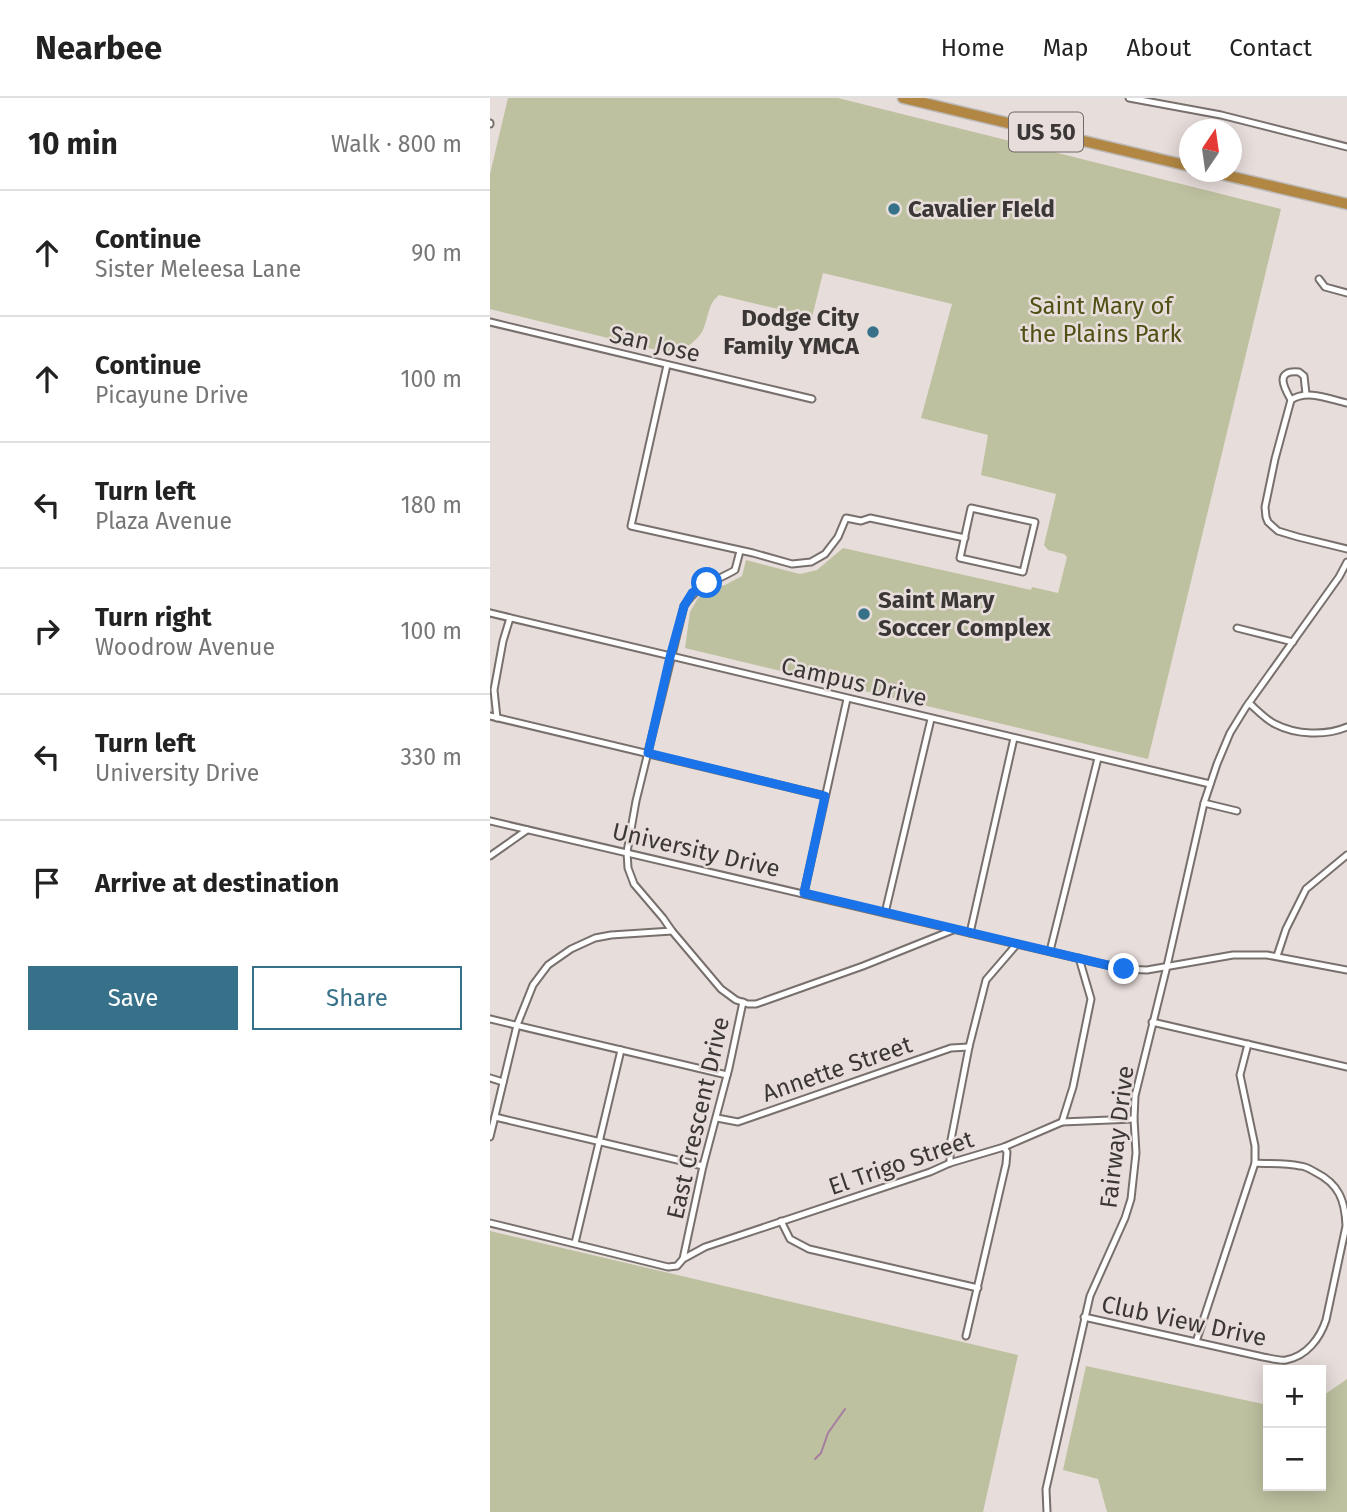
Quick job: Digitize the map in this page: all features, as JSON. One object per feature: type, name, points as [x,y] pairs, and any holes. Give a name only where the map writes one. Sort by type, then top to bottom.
[{"type":"highway","name":"US 50","points":[[903,98],[1179,164]]},
{"type":"highway","points":[[1242,179],[1347,204]]},
{"type":"street","points":[[1129,98],[1221,115],[1347,147]]},
{"type":"street","points":[[1319,279],[1325,287],[1347,293]]},
{"type":"street","name":"San Jose","points":[[490,322],[812,399]]},
{"type":"street","points":[[667,365],[631,526],[761,555],[792,565],[811,562],[825,554],[838,537],[846,518],[870,518],[965,538]]},
{"type":"street","points":[[1291,400],[1282,381],[1284,375],[1291,371],[1304,376],[1306,394]]},
{"type":"street","points":[[1347,403],[1306,394],[1291,400],[1265,507],[1266,517],[1278,531],[1347,549]]},
{"type":"street","points":[[971,508],[1035,522],[1023,572],[960,558],[965,538],[971,508]]},
{"type":"street","points":[[627,852],[636,801],[684,606],[692,593],[735,570],[740,551]]},
{"type":"street","name":"Fairway Drive","points":[[1047,1512],[1046,1489],[1084,1317],[1090,1296],[1131,1199],[1136,1153],[1135,1096],[1210,784],[1230,733],[1347,562]]},
{"type":"street","name":"Campus Drive","points":[[490,613],[1210,784]]},
{"type":"street","points":[[497,718],[494,690],[510,618]]},
{"type":"street","points":[[1237,628],[1293,642]]},
{"type":"street","points":[[804,893],[847,699]]},
{"type":"street","points":[[1249,703],[1274,724],[1294,731],[1318,733],[1347,727]]},
{"type":"street","points":[[490,716],[825,796]]},
{"type":"street","points":[[886,913],[931,719]]},
{"type":"street","points":[[970,933],[1014,738]]},
{"type":"street","points":[[1050,951],[1098,758]]},
{"type":"street","points":[[1204,803],[1237,811]]},
{"type":"street","name":"University Drive","points":[[490,821],[1124,969],[1147,970],[1233,955],[1277,956],[1347,970]]},
{"type":"street","points":[[490,856],[527,830]]},
{"type":"street","name":"East Crescent Drive","points":[[627,852],[628,869],[634,884],[722,989],[743,1002],[683,1259]]},
{"type":"street","points":[[1277,956],[1286,929],[1306,889],[1347,855]]},
{"type":"street","points":[[743,1002],[756,1004],[955,930]]},
{"type":"street","points":[[490,1137],[517,1026],[533,985],[548,965],[571,949],[595,938],[672,931]]},
{"type":"street","points":[[950,1163],[950,1144],[986,980],[1017,944]]},
{"type":"street","points":[[1062,1122],[1073,1087],[1091,999],[1079,958]]},
{"type":"street","points":[[490,1019],[727,1075]]},
{"type":"street","points":[[1153,1022],[1347,1067]]},
{"type":"street","points":[[1196,1342],[1255,1163],[1255,1146],[1240,1074],[1248,1044]]},
{"type":"street","name":"Annette Street","points":[[717,1118],[738,1122],[951,1048],[970,1047]]},
{"type":"street","points":[[575,1243],[621,1050]]},
{"type":"street","points":[[490,1077],[503,1082]]},
{"type":"street","points":[[495,1116],[704,1166]]},
{"type":"street","name":"El Trigo Street","points":[[490,1223],[668,1267],[677,1266],[683,1259],[705,1247],[1004,1147],[1062,1122],[1134,1119]]},
{"type":"street","points":[[967,1336],[1006,1164],[1007,1152],[1004,1147]]},
{"type":"street","name":"Club View Drive","points":[[1084,1317],[1284,1360],[1297,1356],[1310,1347],[1321,1334],[1326,1320],[1346,1226],[1342,1197],[1333,1184],[1303,1166],[1255,1163]]},
{"type":"street","points":[[781,1221],[790,1240],[809,1249],[978,1288]]},
{"type":"green space","name":"Saint Mary of the Plains Park","points":[[508,98],[838,98],[1281,209],[1148,759],[685,648],[690,612],[698,598],[711,589],[742,576],[746,560],[800,574],[817,570],[843,548],[1031,590],[1032,587],[1058,593],[1067,557],[1048,550],[1044,545],[1056,494],[981,475],[988,435],[921,418],[952,304],[823,273],[812,317],[719,295],[710,307],[705,325],[697,338],[673,354],[490,309],[490,174]]},
{"type":"green space","points":[[490,1231],[1018,1355],[983,1512],[490,1512]]},
{"type":"green space","points":[[1086,1366],[1263,1404],[1263,1491],[1326,1491],[1326,1394],[1347,1379],[1347,1512],[1107,1512],[1098,1479],[1063,1470]]},
{"type":"waterway","points":[[815,1459],[821,1453],[828,1433],[845,1409]]},
{"type":"place","name":"Cavalier FIeld","points":[[894,209]]},
{"type":"place","name":"Dodge City Family YMCA","points":[[873,332]]},
{"type":"place","name":"Saint Mary Soccer Complex","points":[[864,614]]},
{"type":"route","points":[[707,583],[692,593],[684,606],[648,753],[825,796],[804,893],[1124,969]]}]
